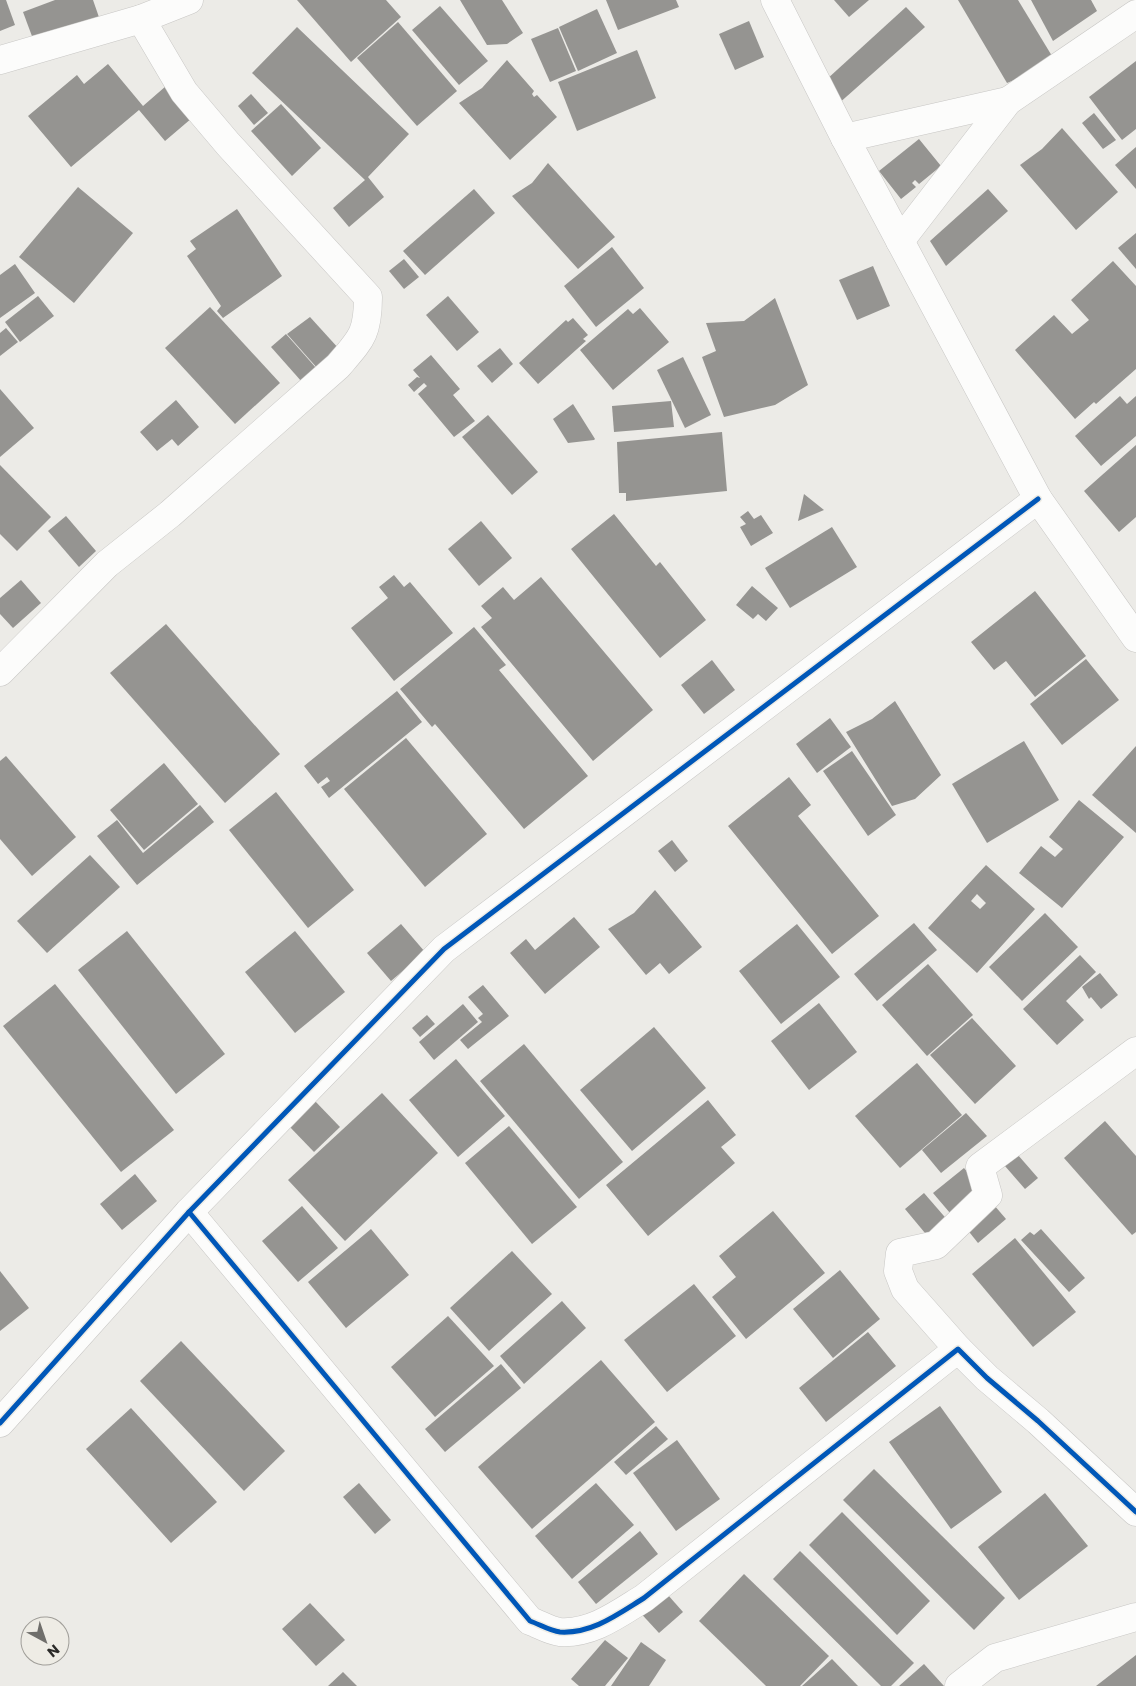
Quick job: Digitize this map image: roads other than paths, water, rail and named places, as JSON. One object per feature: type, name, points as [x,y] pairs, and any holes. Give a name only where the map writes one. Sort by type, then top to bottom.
[{"type":"street","points":[[0,60],[141,20],[189,0]]},
{"type":"street","points":[[775,0],[845,138],[1038,499],[1136,638]]},
{"type":"street","points":[[900,242],[1008,101],[1136,14]]},
{"type":"street","points":[[0,672],[107,564],[170,514],[338,366],[357,344],[368,322],[368,297],[228,144],[184,92],[141,20]]},
{"type":"street","points":[[845,138],[1008,101]]},
{"type":"street","points":[[0,1423],[188,1212],[444,949],[1038,499]]},
{"type":"street","points":[[1136,1050],[980,1167],[988,1195],[936,1245],[900,1253],[898,1271],[905,1289],[958,1349],[987,1378],[1038,1421],[1136,1512]]},
{"type":"street","points":[[188,1212],[530,1621],[558,1632],[583,1631],[611,1619],[644,1598],[958,1349]]},
{"type":"street","points":[[959,1686],[995,1658],[1136,1617]]}]
